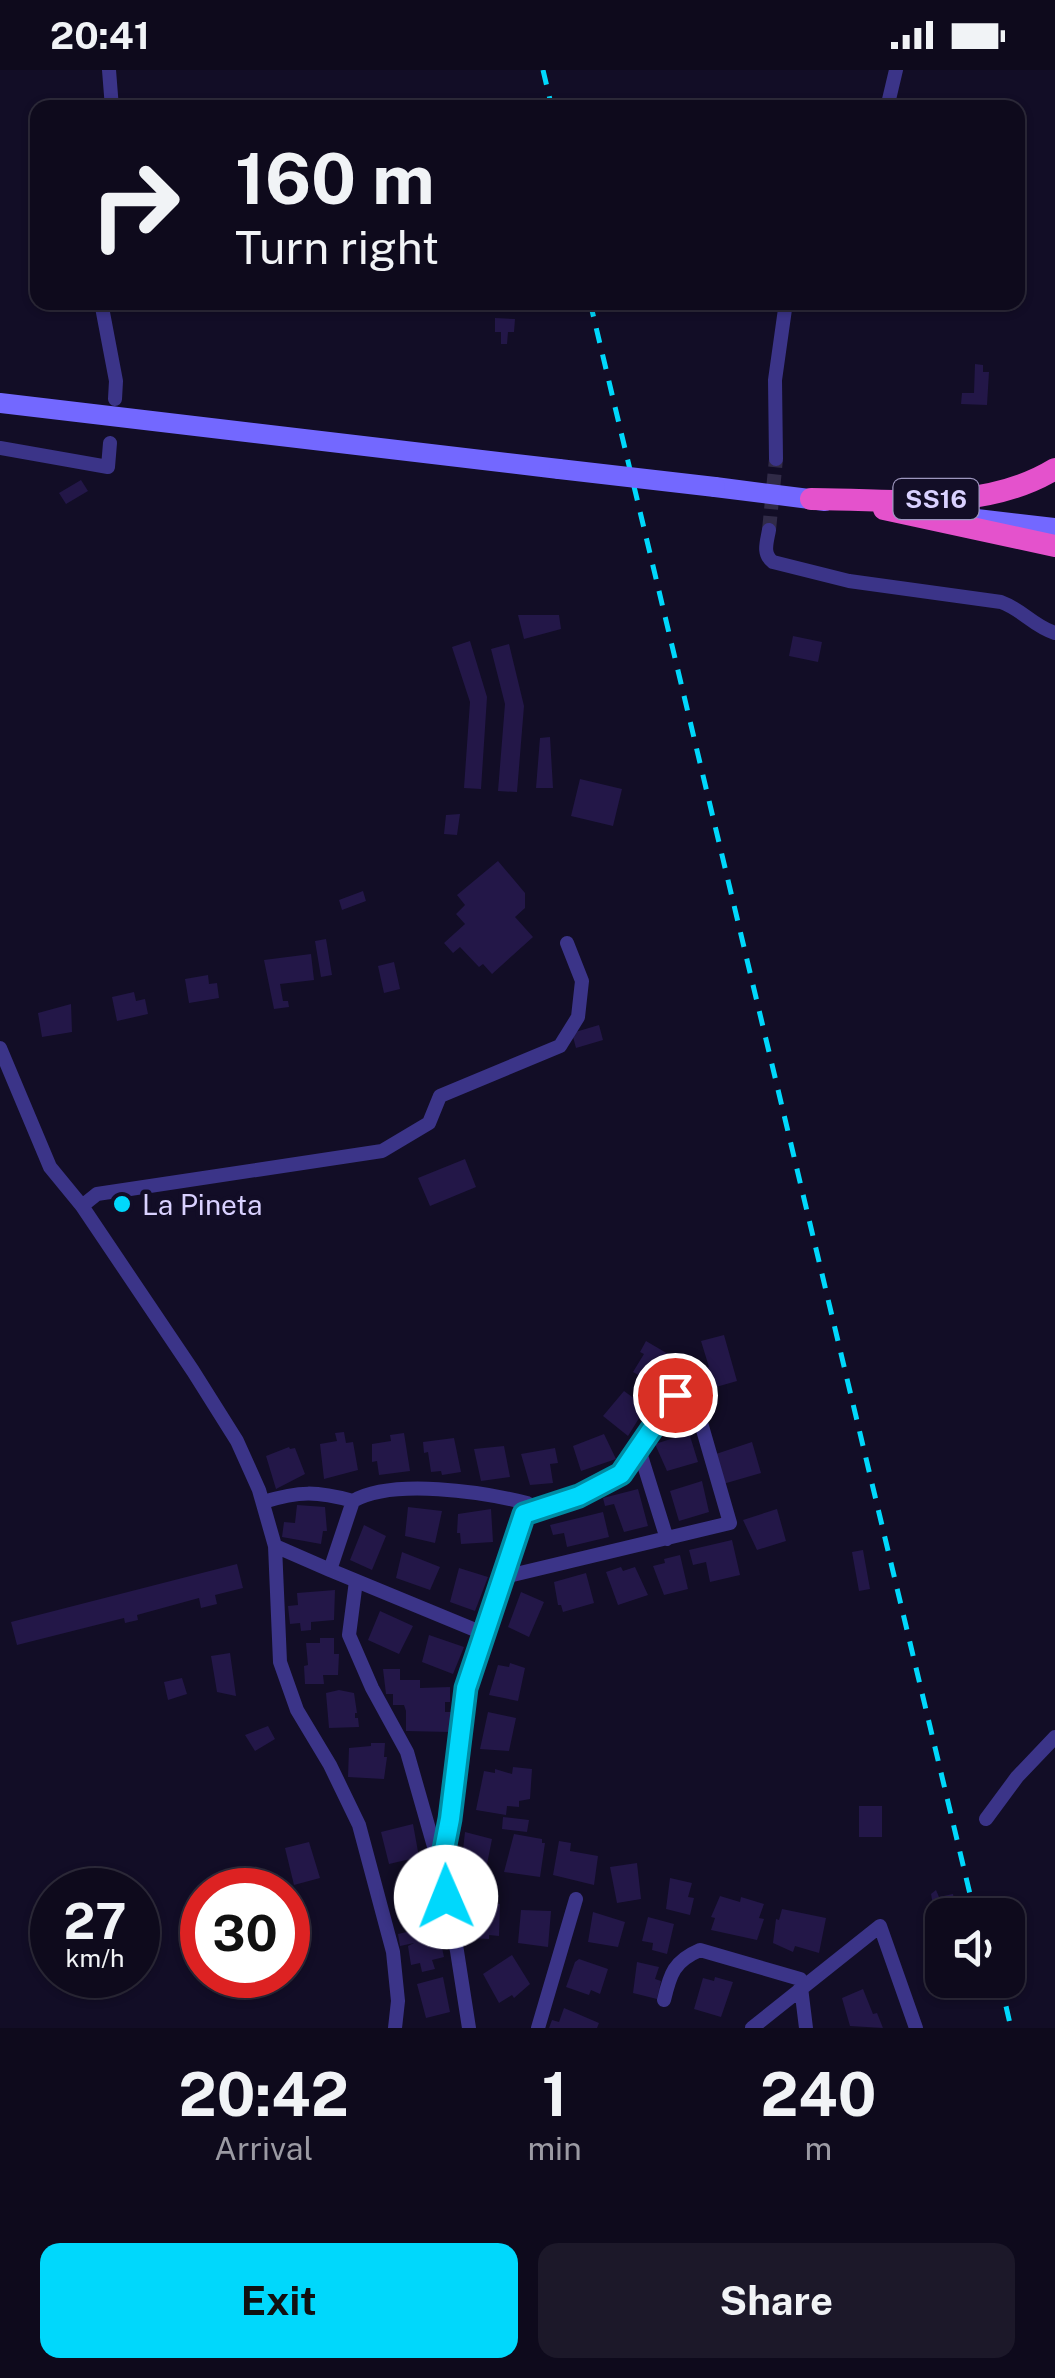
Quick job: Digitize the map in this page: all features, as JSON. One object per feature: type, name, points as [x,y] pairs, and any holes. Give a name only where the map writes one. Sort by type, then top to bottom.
[{"type":"highway","name":"SS16","points":[[812,499],[981,496],[1016,488],[1055,469]]},
{"type":"highway","name":"SS16","points":[[876,507],[1055,546]]},
{"type":"main road","points":[[0,404],[1055,528]]},
{"type":"street","points":[[108,70],[111,100]]},
{"type":"street","points":[[890,100],[896,70]]},
{"type":"street","points":[[103,310],[116,381],[115,399]]},
{"type":"street","points":[[776,460],[775,380],[785,310]]},
{"type":"street","points":[[0,448],[108,466],[110,442]]},
{"type":"street","points":[[769,530],[767,558],[773,562],[849,581],[1001,602],[1023,610],[1036,626],[1055,633]]},
{"type":"street","points":[[82,1206],[97,1194],[382,1151],[429,1123],[440,1096],[560,1046],[578,1017],[582,980],[567,943]]},
{"type":"street","points":[[0,1048],[50,1166],[82,1206],[228,1427],[263,1502],[275,1546],[280,1662],[297,1710],[330,1764],[359,1825],[394,1952],[398,2001],[395,2028]]},
{"type":"street","points":[[504,1577],[730,1523],[688,1378],[621,1474],[579,1496],[524,1514]]},
{"type":"street","points":[[638,1446],[666,1539]]},
{"type":"street","points":[[330,1570],[353,1501],[370,1491],[465,1493],[527,1503],[466,1688],[440,1870]]},
{"type":"street","points":[[263,1502],[293,1493],[318,1492],[353,1501]]},
{"type":"street","points":[[275,1546],[485,1634]]},
{"type":"street","points":[[356,1580],[350,1635],[372,1688],[406,1752],[440,1870],[468,2028]]},
{"type":"street","points":[[986,1819],[1055,1737]]},
{"type":"street","points":[[538,2028],[576,1899]]},
{"type":"street","points":[[752,2028],[880,1926],[916,2028]]},
{"type":"street","points":[[664,2000],[671,1970],[683,1957],[700,1950],[800,1980],[806,2028]]},
{"type":"building","points":[[495,318],[515,319],[514,332],[508,332],[507,344],[501,344],[501,332],[495,332]]},
{"type":"building","points":[[975,364],[983,365],[983,372],[989,372],[987,405],[961,404],[962,393],[974,393]]},
{"type":"building","points":[[81,480],[88,491],[66,504],[59,493]]},
{"type":"building","points":[[518,615],[559,615],[561,629],[524,639]]},
{"type":"building","points":[[793,636],[822,642],[818,662],[789,656]]},
{"type":"building","points":[[470,641],[487,697],[481,789],[464,788],[470,702],[452,647]]},
{"type":"building","points":[[509,644],[524,706],[517,792],[498,791],[505,704],[491,649]]},
{"type":"building","points":[[550,737],[553,788],[536,788],[540,738]]},
{"type":"building","points":[[580,779],[622,789],[613,826],[571,816]]},
{"type":"building","points":[[460,814],[457,835],[444,834],[446,815]]},
{"type":"building","points":[[498,861],[525,893],[525,908],[515,917],[533,937],[492,974],[483,964],[479,967],[460,947],[453,953],[444,943],[465,924],[456,914],[465,905],[457,895]]},
{"type":"building","points":[[363,891],[366,901],[342,910],[339,900]]},
{"type":"building","points":[[326,939],[332,975],[321,977],[315,941]]},
{"type":"building","points":[[311,954],[314,980],[280,984],[283,1001],[288,1001],[289,1007],[274,1009],[264,960]]},
{"type":"building","points":[[394,962],[400,989],[384,993],[378,966]]},
{"type":"building","points":[[208,975],[209,984],[217,983],[219,998],[189,1003],[185,979]]},
{"type":"building","points":[[134,992],[136,1001],[145,999],[148,1014],[117,1021],[112,997]]},
{"type":"building","points":[[71,1004],[72,1032],[42,1037],[38,1013]]},
{"type":"building","points":[[599,1025],[603,1040],[576,1048],[572,1033]]},
{"type":"building","points":[[465,1159],[476,1187],[430,1206],[418,1178]]},
{"type":"building","points":[[724,1335],[737,1381],[709,1389],[703,1368],[709,1367],[701,1341]]},
{"type":"building","points":[[646,1341],[680,1361],[658,1389],[633,1372],[644,1354],[640,1352]]},
{"type":"building","points":[[624,1391],[646,1407],[628,1436],[603,1416]]},
{"type":"building","points":[[344,1432],[346,1443],[353,1442],[358,1470],[324,1479],[320,1444],[337,1441],[335,1433]]},
{"type":"building","points":[[404,1433],[410,1471],[379,1475],[377,1461],[372,1462],[372,1444],[391,1441],[390,1435]]},
{"type":"building","points":[[604,1434],[616,1459],[581,1471],[573,1446]]},
{"type":"building","points":[[690,1436],[698,1462],[667,1471],[655,1444]]},
{"type":"building","points":[[454,1438],[461,1472],[431,1472],[423,1442]]},
{"type":"building","points":[[752,1442],[761,1473],[723,1484],[713,1455]]},
{"type":"building","points":[[504,1446],[510,1477],[481,1481],[474,1449]]},
{"type":"building","points":[[295,1448],[305,1474],[276,1489],[266,1456]]},
{"type":"building","points":[[555,1448],[558,1463],[550,1464],[553,1483],[530,1485],[521,1454]]},
{"type":"building","points":[[702,1481],[709,1512],[679,1521],[670,1491]]},
{"type":"building","points":[[638,1489],[648,1526],[624,1532],[614,1504],[605,1506],[603,1498]]},
{"type":"building","points":[[297,1505],[325,1507],[327,1531],[323,1531],[321,1544],[282,1537],[284,1522],[295,1523]]},
{"type":"building","points":[[408,1507],[442,1511],[435,1543],[405,1536]]},
{"type":"building","points":[[491,1509],[493,1542],[461,1544],[458,1514]]},
{"type":"building","points":[[777,1509],[786,1541],[757,1550],[743,1520]]},
{"type":"building","points":[[603,1512],[609,1537],[567,1547],[564,1533],[553,1535],[550,1525]]},
{"type":"building","points":[[364,1525],[386,1536],[372,1570],[350,1560]]},
{"type":"building","points":[[732,1540],[740,1575],[710,1582],[706,1562],[693,1565],[689,1550]]},
{"type":"building","points":[[863,1550],[870,1589],[859,1591],[852,1552]]},
{"type":"building","points":[[402,1552],[440,1567],[430,1590],[396,1578]]},
{"type":"building","points":[[680,1555],[688,1589],[664,1595],[653,1566]]},
{"type":"building","points":[[237,1564],[243,1588],[215,1595],[217,1604],[201,1608],[199,1598],[137,1615],[138,1620],[125,1623],[124,1618],[17,1645],[11,1622]]},
{"type":"building","points":[[621,1567],[623,1571],[635,1567],[648,1595],[618,1605],[606,1572]]},
{"type":"building","points":[[459,1568],[488,1577],[475,1611],[450,1602]]},
{"type":"building","points":[[586,1573],[594,1603],[563,1612],[554,1582]]},
{"type":"building","points":[[335,1590],[334,1620],[311,1622],[311,1630],[301,1631],[300,1623],[290,1624],[288,1606],[298,1605],[297,1593]]},
{"type":"building","points":[[521,1592],[544,1602],[529,1637],[508,1627]]},
{"type":"building","points":[[380,1611],[413,1626],[399,1654],[368,1640]]},
{"type":"building","points":[[429,1635],[464,1647],[453,1674],[422,1662]]},
{"type":"building","points":[[320,1638],[334,1638],[334,1654],[339,1654],[338,1675],[323,1675],[324,1684],[305,1684],[306,1643],[320,1643]]},
{"type":"building","points":[[230,1653],[236,1696],[217,1692],[211,1656]]},
{"type":"building","points":[[510,1663],[525,1668],[518,1701],[489,1695],[498,1665],[509,1667]]},
{"type":"building","points":[[383,1669],[400,1669],[400,1680],[420,1680],[420,1688],[450,1687],[445,1712],[451,1712],[451,1732],[406,1731],[404,1705],[393,1705],[393,1694],[386,1694]]},
{"type":"building","points":[[182,1678],[187,1694],[168,1700],[164,1682]]},
{"type":"building","points":[[326,1693],[354,1693],[359,1727],[329,1728]]},
{"type":"building","points":[[488,1712],[516,1718],[509,1751],[480,1749]]},
{"type":"building","points":[[268,1726],[275,1739],[255,1751],[245,1735]]},
{"type":"building","points":[[385,1743],[384,1779],[348,1777],[349,1748]]},
{"type":"building","points":[[513,1767],[532,1769],[530,1799],[519,1801],[519,1807],[507,1806],[506,1815],[476,1810],[484,1771],[495,1773],[495,1769],[512,1774]]},
{"type":"building","points":[[859,1806],[882,1806],[882,1837],[859,1837]]},
{"type":"building","points":[[503,1817],[529,1820],[527,1832],[502,1829]]},
{"type":"building","points":[[413,1824],[419,1857],[389,1864],[381,1832]]},
{"type":"building","points":[[465,1832],[492,1839],[485,1874],[461,1868]]},
{"type":"building","points":[[514,1834],[542,1839],[545,1843],[540,1877],[504,1872]]},
{"type":"building","points":[[559,1841],[571,1843],[570,1851],[598,1856],[594,1885],[553,1875]]},
{"type":"building","points":[[309,1842],[320,1878],[310,1881],[310,1868],[290,1868],[285,1848]]},
{"type":"building","points":[[637,1863],[641,1899],[617,1903],[610,1867]]},
{"type":"building","points":[[422,1873],[426,1895],[436,1893],[439,1908],[407,1915],[404,1905],[401,1906],[397,1879]]},
{"type":"building","points":[[670,1878],[692,1883],[688,1897],[694,1898],[690,1915],[666,1909]]},
{"type":"building","points":[[936,1890],[939,1897],[953,1894],[954,1898],[932,1898]]},
{"type":"building","points":[[720,1896],[764,1904],[757,1940],[711,1930],[715,1918],[711,1917]]},
{"type":"building","points":[[470,1902],[500,1904],[499,1936],[470,1938]]},
{"type":"building","points":[[782,1909],[826,1918],[819,1953],[795,1946],[793,1952],[773,1943],[776,1919],[779,1920]]},
{"type":"building","points":[[521,1910],[551,1911],[548,1947],[518,1943]]},
{"type":"building","points":[[593,1912],[625,1922],[618,1947],[588,1942]]},
{"type":"building","points":[[648,1917],[674,1924],[667,1954],[652,1950],[653,1943],[642,1941]]},
{"type":"building","points":[[437,1925],[444,1957],[432,1960],[435,1969],[422,1972],[420,1963],[411,1965],[408,1946],[414,1943],[400,1946],[398,1934]]},
{"type":"building","points":[[512,1955],[530,1984],[514,1998],[512,1995],[499,2003],[483,1974]]},
{"type":"building","points":[[579,1959],[608,1969],[600,1994],[591,1990],[589,1995],[566,1987]]},
{"type":"building","points":[[637,1962],[659,1967],[655,1979],[661,1981],[657,1999],[633,1993]]},
{"type":"building","points":[[443,1977],[450,2012],[426,2018],[417,1984]]},
{"type":"building","points":[[715,1977],[733,1982],[721,2017],[694,2009],[703,1978],[714,1981]]},
{"type":"building","points":[[863,1989],[883,2028],[850,2026],[842,1998]]},
{"type":"building","points":[[564,2008],[599,2023],[597,2028],[549,2028],[552,2020],[559,2022]]},
{"type":"tunnel","points":[[769,530],[776,459]]},
{"type":"railway","points":[[543,70],[550,100]]},
{"type":"railway","points":[[592,310],[971,1898]]},
{"type":"railway","points":[[1004,1998],[1011,2028]]},
{"type":"place","name":"La Pineta","points":[[122,1204]]},
{"type":"route","points":[[446,1897],[440,1870],[466,1688],[524,1514],[579,1496],[621,1474],[675,1395]]}]
